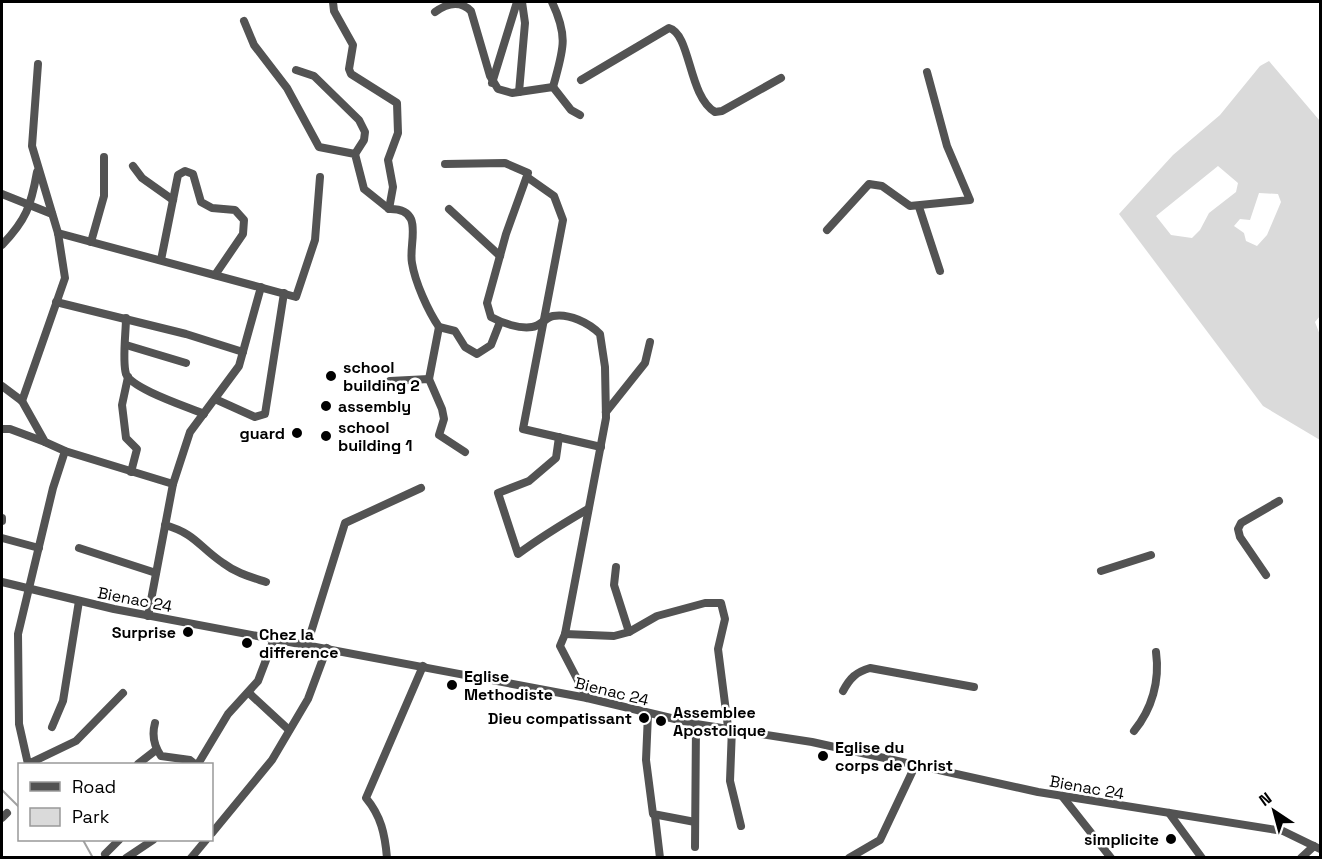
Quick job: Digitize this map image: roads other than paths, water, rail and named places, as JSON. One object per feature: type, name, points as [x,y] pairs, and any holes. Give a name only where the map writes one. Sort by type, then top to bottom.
[{"type":"street","points":[[333,2],[334,11],[353,45],[349,69],[351,74],[397,103],[398,133],[388,160],[393,187],[389,209]]},
{"type":"street","points":[[492,84],[517,2]]},
{"type":"street","points":[[519,92],[525,23],[522,2]]},
{"type":"street","points":[[552,2],[563,24],[564,34],[553,87],[571,110],[580,115]]},
{"type":"street","points":[[435,12],[452,4],[466,7],[471,11],[492,84],[505,92],[553,87]]},
{"type":"street","points":[[244,21],[254,45],[287,88],[319,147],[355,154]]},
{"type":"street","points":[[581,80],[669,28],[678,33],[682,39],[689,69],[704,101],[715,112],[722,111],[781,78]]},
{"type":"street","points":[[21,401],[65,278],[58,232],[37,171],[32,130],[38,64]]},
{"type":"street","points":[[296,70],[314,76],[359,120],[364,132],[364,140],[355,154],[364,189],[389,209],[402,211],[411,222],[414,236],[411,262],[439,327],[429,379],[444,419],[439,435],[465,452]]},
{"type":"street","points":[[827,230],[869,184],[879,184],[905,204],[919,207],[970,200],[947,146],[927,72]]},
{"type":"street","points":[[91,242],[104,196],[104,157]]},
{"type":"street","points":[[445,164],[505,163],[528,173],[487,303],[490,317],[500,322],[531,327],[552,316],[565,316],[584,321],[600,334],[605,367],[606,412],[595,486],[588,509],[565,634],[560,646],[587,698]]},
{"type":"street","points":[[133,166],[142,178],[173,200]]},
{"type":"street","points":[[2,245],[19,227],[31,206],[37,171]]},
{"type":"street","points":[[160,260],[178,175],[185,171],[193,174],[201,202],[212,208],[235,210],[241,215],[245,228],[215,275]]},
{"type":"street","points":[[58,232],[296,297],[315,240],[320,177]]},
{"type":"street","points":[[527,177],[545,187],[554,196],[563,220],[523,429],[601,447]]},
{"type":"street","points":[[2,194],[52,214]]},
{"type":"street","points":[[919,207],[940,271]]},
{"type":"street","points":[[448,209],[500,256]]},
{"type":"street","points":[[148,616],[173,484],[190,432],[240,366],[261,287]]},
{"type":"street","points":[[215,399],[255,417],[266,414],[284,293]]},
{"type":"street","points":[[56,302],[126,318],[243,352]]},
{"type":"street","points":[[126,318],[128,377],[122,405],[126,438],[137,448],[131,472]]},
{"type":"street","points":[[439,327],[455,331],[465,347],[477,354],[491,345],[500,322]]},
{"type":"street","points":[[606,412],[645,363],[650,342]]},
{"type":"street","points":[[126,345],[186,363]]},
{"type":"street","points":[[128,377],[146,390],[204,414]]},
{"type":"street","points":[[390,381],[429,379]]},
{"type":"street","points":[[2,386],[21,401],[45,442]]},
{"type":"street","points":[[2,429],[10,429],[64,451],[173,484]]},
{"type":"street","points":[[559,437],[556,458],[548,466],[529,481],[498,493],[518,554],[546,533],[554,531],[588,509]]},
{"type":"street","points":[[28,763],[19,724],[18,634],[64,451]]},
{"type":"street","points":[[308,645],[345,523],[421,488]]},
{"type":"street","points":[[1266,575],[1240,537],[1238,529],[1241,523],[1278,501]]},
{"type":"street","points":[[165,525],[190,533],[213,556],[240,573],[266,582]]},
{"type":"street","points":[[2,538],[39,548]]},
{"type":"street","points":[[79,548],[156,573]]},
{"type":"street","points":[[1101,571],[1151,555]]},
{"type":"street","points":[[616,567],[614,585],[629,632]]},
{"type":"street","name":"Bienac 24","points":[[2,582],[148,616],[587,698],[696,724],[812,742],[1062,796],[1141,811],[1169,813],[1283,831],[1317,847]]},
{"type":"street","points":[[52,727],[63,701],[79,601]]},
{"type":"street","points":[[565,634],[614,636],[629,632],[657,616],[705,603],[721,603],[725,619],[718,649],[730,728],[730,781],[741,826]]},
{"type":"street","points":[[198,763],[228,714],[249,693],[265,666],[274,639]]},
{"type":"street","points":[[213,832],[272,759],[308,699],[327,648]]},
{"type":"street","points":[[1134,730],[1147,714],[1155,688],[1158,666],[1156,652]]},
{"type":"street","points":[[387,858],[377,812],[366,798],[423,666]]},
{"type":"street","points":[[843,691],[849,680],[859,671],[870,668],[974,687]]},
{"type":"street","points":[[30,763],[76,741],[123,693]]},
{"type":"street","points":[[249,693],[289,730]]},
{"type":"street","points":[[648,714],[646,760],[660,858]]},
{"type":"street","points":[[155,723],[153,736],[156,750],[166,758],[190,760],[194,763]]},
{"type":"street","points":[[695,847],[696,724]]},
{"type":"street","points":[[140,763],[156,750]]},
{"type":"street","points":[[849,858],[880,840],[915,766]]},
{"type":"street","points":[[1062,796],[1111,858]]},
{"type":"street","points":[[1169,813],[1202,858]]},
{"type":"street","points":[[655,816],[695,822]]},
{"type":"street","points":[[105,854],[118,841]]},
{"type":"street","points":[[126,858],[152,841]]},
{"type":"street","points":[[191,858],[205,841]]},
{"type":"street","points":[[1301,858],[1317,847]]},
{"type":"waterway","points":[[2,790],[18,806]]},
{"type":"waterway","points":[[84,841],[93,858]]},
{"type":"place","name":"school building 2","points":[[331,376]]},
{"type":"place","name":"assembly","points":[[326,406]]},
{"type":"place","name":"guard","points":[[297,433]]},
{"type":"place","name":"school building 1","points":[[326,436]]},
{"type":"place","name":"Surprise","points":[[188,632]]},
{"type":"place","name":"Chez la difference","points":[[247,643]]},
{"type":"place","name":"Eglise Methodiste","points":[[452,685]]},
{"type":"place","name":"Dieu compatissant","points":[[644,718]]},
{"type":"place","name":"Assemblee Apostolique","points":[[661,721]]},
{"type":"place","name":"Eglise du corps de Christ","points":[[823,756]]},
{"type":"place","name":"simplicite","points":[[1171,839]]}]
